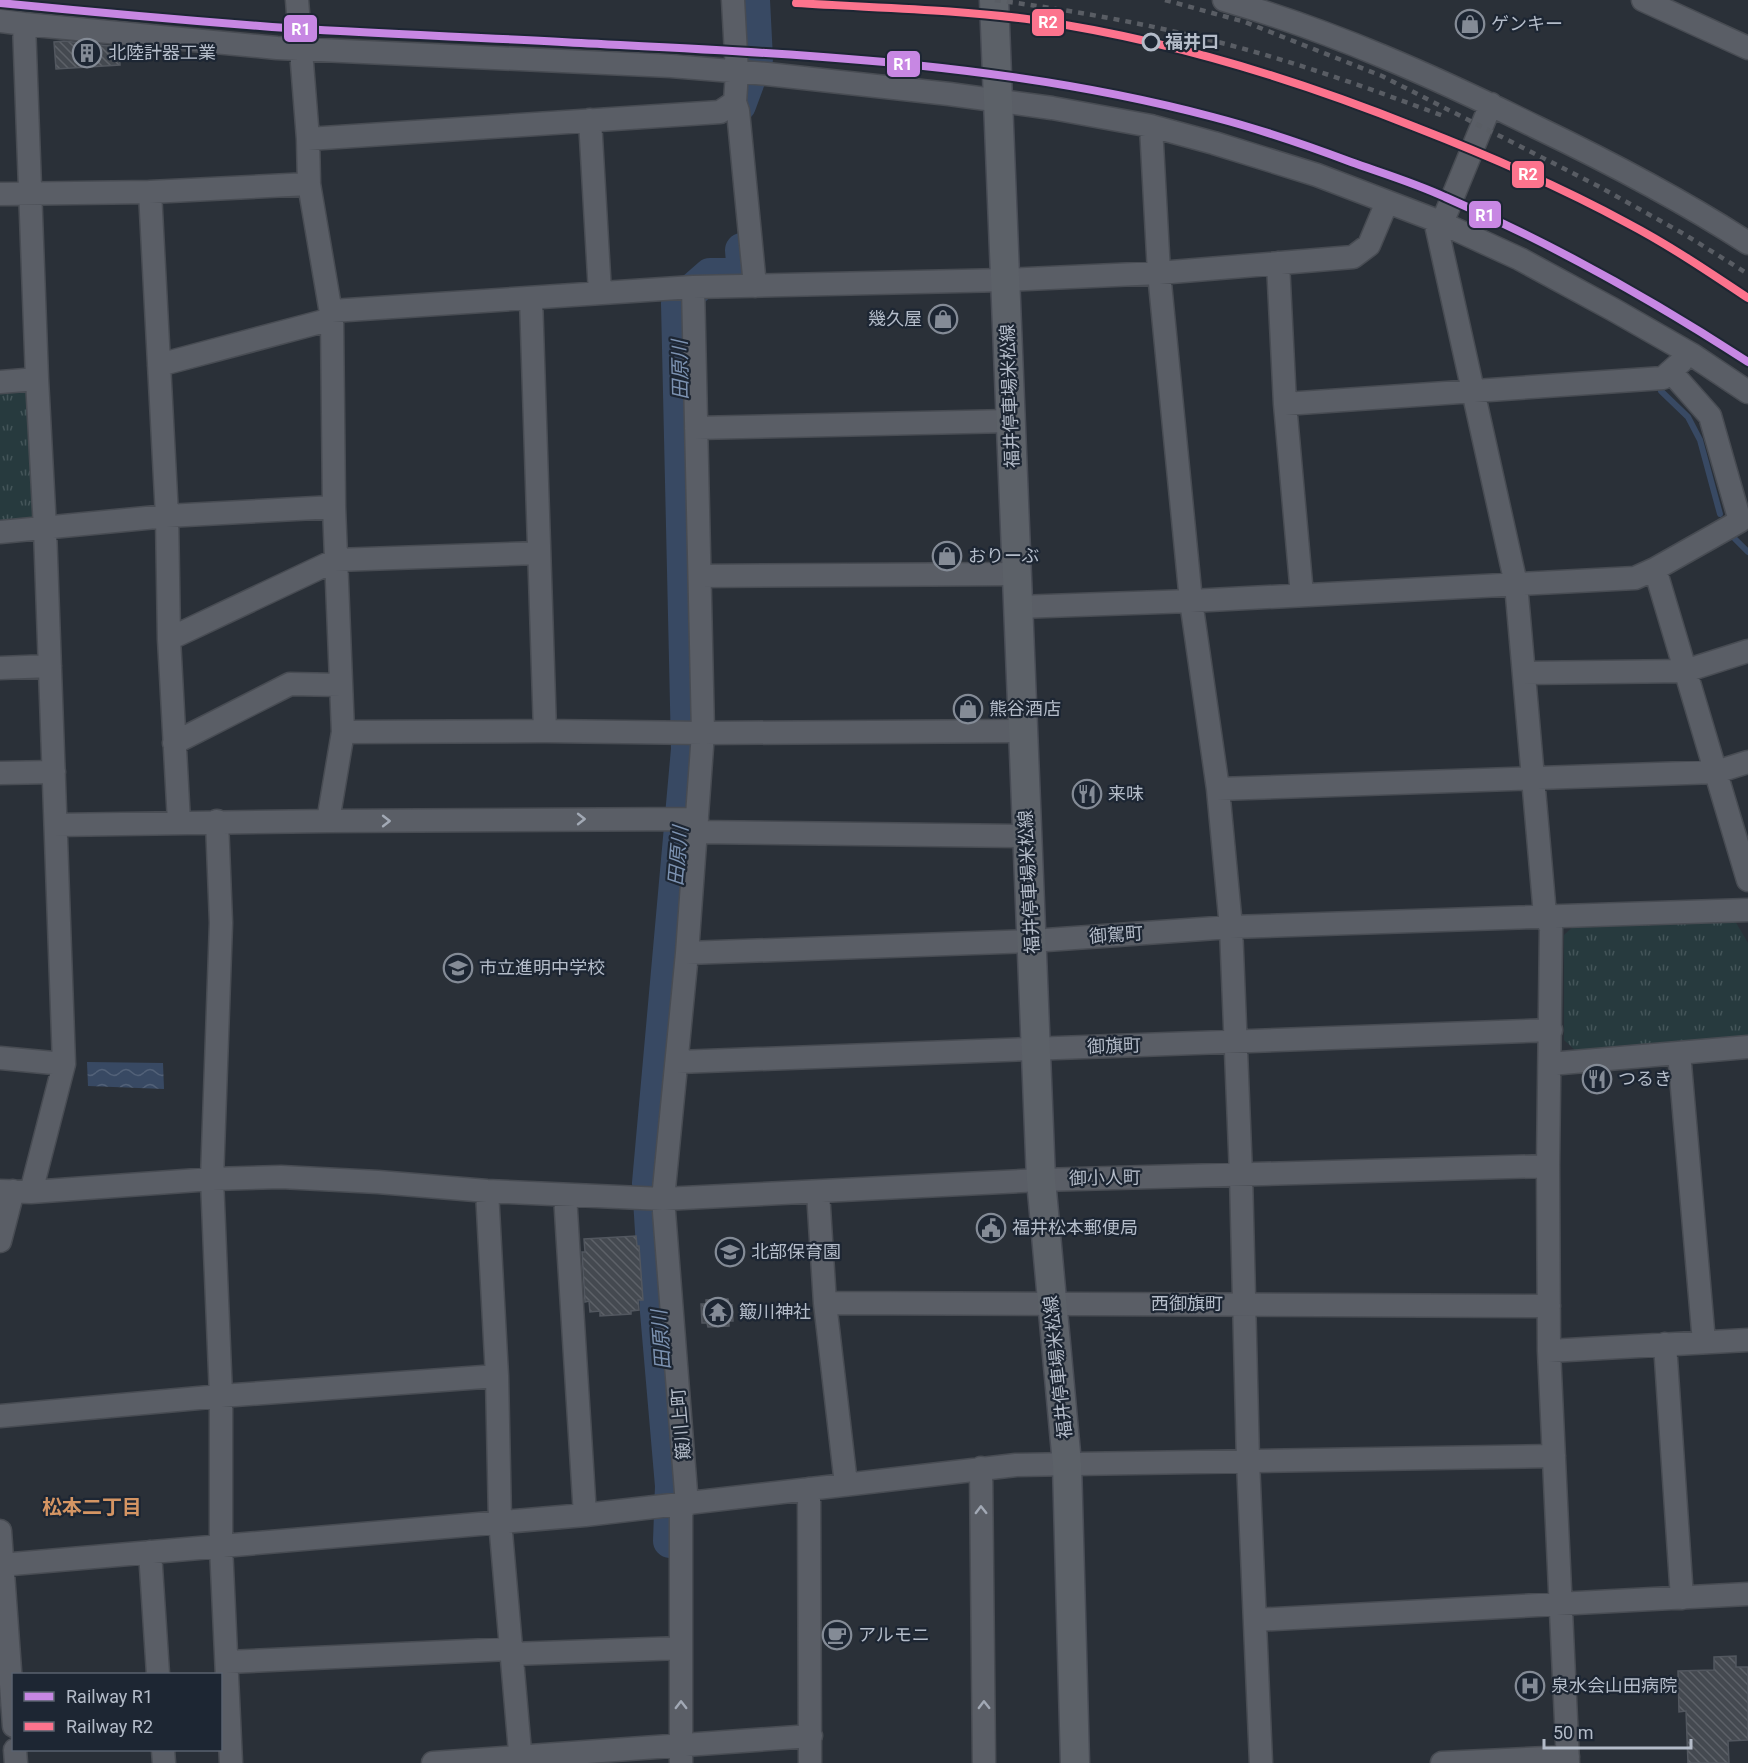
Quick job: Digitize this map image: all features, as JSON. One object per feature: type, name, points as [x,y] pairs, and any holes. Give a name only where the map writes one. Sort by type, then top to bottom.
[{"type":"main road","name":"福井停車場米松線","points":[[994,0],[1041,1180],[1052,1305],[1059,1355],[1067,1464],[1075,1763]]},
{"type":"street","points":[[297,0],[308,138],[309,184],[332,315],[334,507],[343,732],[328,821]]},
{"type":"street","points":[[733,0],[737,72],[735,102],[738,111],[755,286]]},
{"type":"street","points":[[1224,0],[1266,12],[1381,54],[1491,104],[1638,178],[1748,243]]},
{"type":"street","points":[[1643,0],[1748,48]]},
{"type":"street","points":[[0,21],[301,49],[671,66],[737,72],[1052,108],[1150,126],[1317,175],[1439,222],[1520,259],[1691,354],[1748,392]]},
{"type":"street","points":[[0,1241],[14,1191],[64,1064],[24,24]]},
{"type":"street","points":[[308,138],[720,112],[735,102]]},
{"type":"street","points":[[1442,1763],[1568,1760],[1549,1351],[1548,1166],[1551,928],[1545,915],[1515,584],[1472,390],[1439,222],[1491,104]]},
{"type":"street","points":[[590,120],[600,293]]},
{"type":"street","points":[[1150,126],[1159,273],[1191,601],[1218,789],[1231,927],[1241,1175],[1248,1461],[1261,1763]]},
{"type":"street","points":[[0,194],[150,192],[309,184]]},
{"type":"street","points":[[150,192],[167,516],[174,743],[179,822]]},
{"type":"street","points":[[159,365],[332,315],[693,287],[1005,280],[1159,273],[1353,257],[1368,245],[1388,202]]},
{"type":"street","points":[[1278,263],[1285,404],[1302,595]]},
{"type":"street","name":"簸川上町","points":[[681,1755],[684,1505],[663,1199],[678,1062],[703,733],[693,287]]},
{"type":"street","points":[[531,298],[545,731]]},
{"type":"street","points":[[1285,404],[1663,378],[1691,354]]},
{"type":"street","points":[[1018,607],[1191,601],[1635,578],[1744,524],[1710,416],[1671,372]]},
{"type":"street","points":[[0,382],[37,379]]},
{"type":"street","points":[[696,428],[1010,421]]},
{"type":"street","points":[[0,532],[167,516],[334,507]]},
{"type":"street","points":[[170,639],[336,560],[538,553]]},
{"type":"street","points":[[1655,569],[1748,880]]},
{"type":"street","points":[[700,576],[1017,574]]},
{"type":"street","points":[[1524,673],[1685,671],[1748,651]]},
{"type":"street","points":[[0,668],[50,666]]},
{"type":"street","points":[[174,743],[290,684],[341,685]]},
{"type":"street","points":[[343,732],[1023,731]]},
{"type":"street","points":[[1218,789],[1716,772],[1748,762]]},
{"type":"street","points":[[0,773],[54,772]]},
{"type":"street","points":[[56,825],[217,821],[696,825],[1026,836]]},
{"type":"street","points":[[217,821],[221,923],[212,1179],[221,1396],[221,1546],[231,1763]]},
{"type":"street","name":"御駕町","points":[[687,953],[1032,941],[1231,927],[1748,910]]},
{"type":"street","name":"御旗町","points":[[678,1062],[1551,1030]]},
{"type":"street","points":[[1550,1064],[1748,1047]]},
{"type":"street","points":[[1679,1053],[1704,1342]]},
{"type":"street","points":[[0,1058],[64,1064]]},
{"type":"street","name":"御小人町","points":[[14,1191],[280,1177],[487,1191],[663,1199],[1041,1180],[1548,1166]]},
{"type":"street","points":[[487,1191],[497,1376],[500,1521],[521,1760]]},
{"type":"street","points":[[818,1192],[825,1304],[846,1485]]},
{"type":"street","points":[[565,1195],[585,1515]]},
{"type":"street","name":"西御旗町","points":[[825,1304],[1549,1306]]},
{"type":"street","points":[[1549,1351],[1748,1340]]},
{"type":"street","points":[[1665,1344],[1682,1598]]},
{"type":"street","points":[[0,1416],[221,1396],[497,1376]]},
{"type":"street","points":[[1,1565],[585,1515],[981,1468],[1067,1464],[1554,1456]]},
{"type":"street","points":[[981,1468],[984,1763]]},
{"type":"street","points":[[809,1490],[810,1763]]},
{"type":"street","points":[[0,1532],[12,1701]]},
{"type":"street","points":[[150,1552],[158,1673]]},
{"type":"street","points":[[1255,1620],[1748,1594]]},
{"type":"street","points":[[227,1662],[681,1648]]},
{"type":"street","points":[[433,1763],[681,1755],[811,1736]]},
{"type":"green space","points":[[37,379],[45,529],[0,532],[0,382]]},
{"type":"green space","points":[[1735,921],[1748,943],[1748,1037],[1576,1051],[1564,1040],[1564,935],[1578,922]]},
{"type":"water","points":[[87,1062],[163,1063],[164,1089],[88,1086]]},
{"type":"building","name":"北陸計器工業","points":[[54,42],[119,47],[120,65],[56,69]]},
{"type":"building","points":[[636,1236],[637,1246],[639,1246],[643,1300],[638,1300],[639,1310],[631,1311],[631,1314],[600,1316],[600,1311],[590,1312],[589,1301],[585,1302],[582,1252],[585,1252],[584,1239]]},
{"type":"building","points":[[728,1299],[729,1306],[732,1305],[733,1321],[729,1321],[729,1326],[708,1327],[707,1323],[702,1323],[701,1304],[706,1304],[706,1300]]},
{"type":"building","points":[[1736,1656],[1736,1667],[1748,1667],[1748,1740],[1728,1741],[1729,1763],[1688,1763],[1686,1711],[1679,1712],[1678,1671],[1714,1670],[1714,1657]]},
{"type":"waterway","name":"田原川","points":[[739,105],[756,59],[753,0]]},
{"type":"waterway","name":"田原川","points":[[670,1541],[672,1486],[649,1183],[688,749],[678,303],[710,275],[744,275],[742,250]]},
{"type":"waterway","points":[[1661,391],[1688,417],[1700,440],[1720,514]]},
{"type":"waterway","points":[[1735,539],[1748,552]]},
{"type":"railway","points":[[995,0],[1119,20],[1225,44],[1321,72],[1446,117]]},
{"type":"railway","points":[[1165,0],[1245,22],[1382,76],[1598,186],[1684,234],[1748,274]]},
{"type":"rail line","name":"R1","points":[[0,3],[272,27],[661,47],[899,63],[978,72],[1135,98],[1213,117],[1300,143],[1434,192],[1523,233],[1600,273],[1675,316],[1748,362]]},
{"type":"rail line","name":"R2","points":[[796,3],[1005,16],[1132,38],[1228,62],[1369,109],[1549,184],[1658,240],[1748,298]]},
{"type":"place","name":"ゲンキー","points":[[1470,24]]},
{"type":"place","name":"福井口","points":[[1151,42]]},
{"type":"place","name":"北陸計器工業","points":[[87,53]]},
{"type":"place","name":"幾久屋","points":[[943,319]]},
{"type":"place","name":"おりーぶ","points":[[947,556]]},
{"type":"place","name":"熊谷酒店","points":[[968,709]]},
{"type":"place","name":"来味","points":[[1087,794]]},
{"type":"place","name":"市立進明中学校","points":[[458,968]]},
{"type":"place","name":"つるき","points":[[1597,1079]]},
{"type":"place","name":"福井松本郵便局","points":[[991,1228]]},
{"type":"place","name":"北部保育園","points":[[730,1252]]},
{"type":"place","name":"簸川神社","points":[[718,1312]]},
{"type":"place","name":"アルモニ","points":[[837,1635]]},
{"type":"place","name":"泉水会山田病院","points":[[1530,1686]]},
{"type":"district","name":"松本二丁目","points":[[92,1507]]}]
